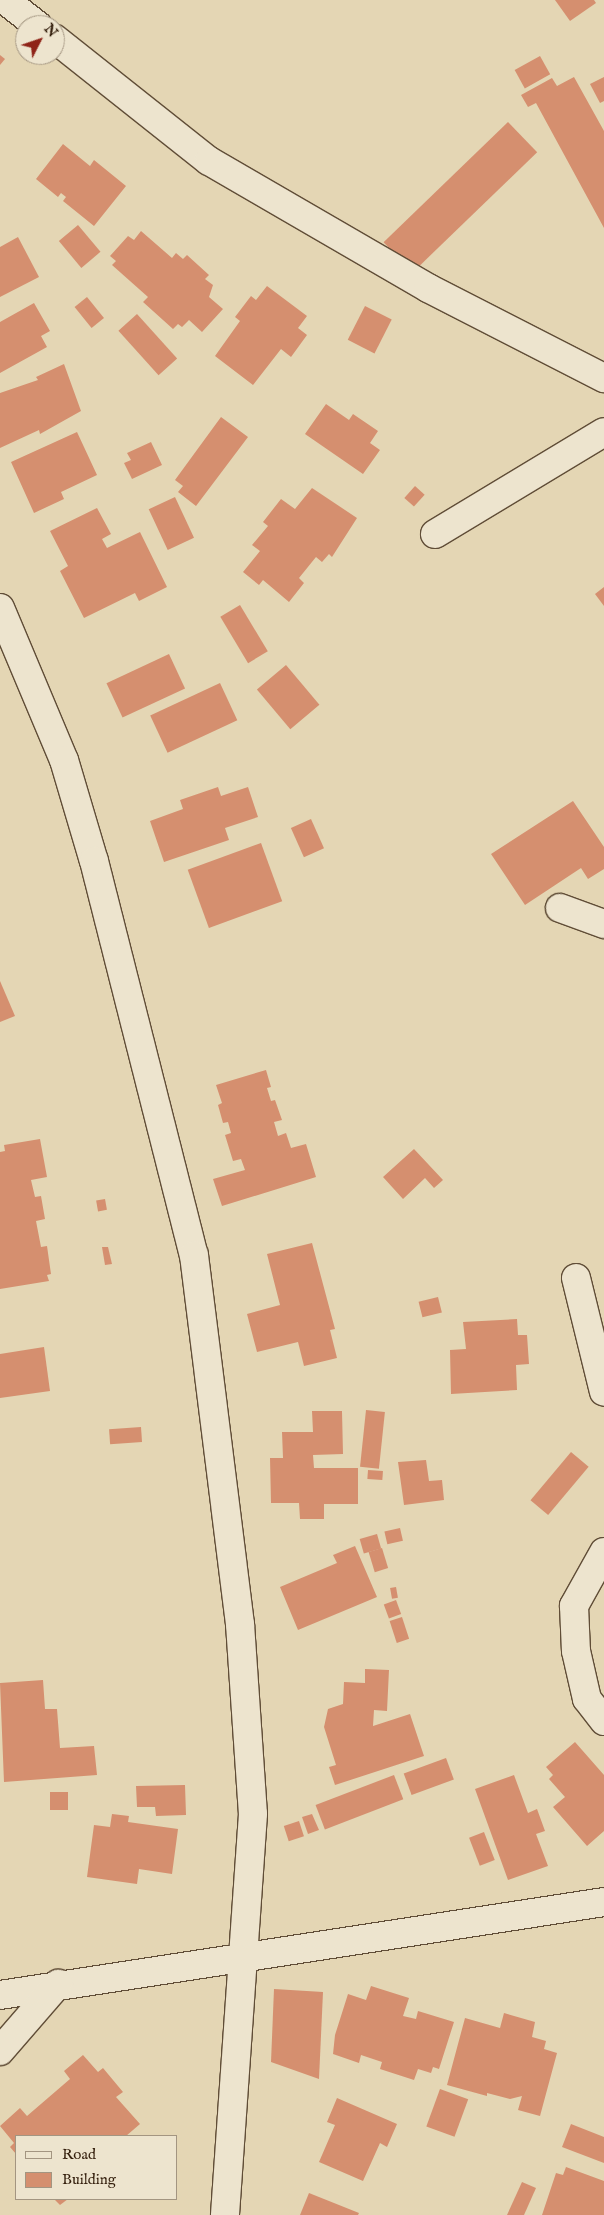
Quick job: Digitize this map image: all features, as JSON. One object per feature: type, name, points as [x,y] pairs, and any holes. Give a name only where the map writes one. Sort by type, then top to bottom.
[{"type":"street","points":[[5,0],[24,15]]},
{"type":"street","points":[[65,47],[209,161],[428,288],[604,378]]},
{"type":"street","points":[[435,534],[604,432]]},
{"type":"street","points":[[0,608],[66,770],[96,871],[194,1255],[240,1624],[253,1814],[225,2215]]},
{"type":"street","points":[[560,908],[604,924]]},
{"type":"street","points":[[576,1278],[604,1392]]},
{"type":"street","points":[[604,1552],[574,1606],[576,1651],[587,1700],[604,1722]]},
{"type":"street","points":[[0,1995],[58,1984],[604,1902]]},
{"type":"street","points":[[0,2051],[58,1984]]},
{"type":"building","points":[[555,0],[594,0],[596,3],[570,21]]},
{"type":"building","points":[[0,55],[5,59],[0,65]]},
{"type":"building","points":[[540,56],[550,74],[525,88],[515,70]]},
{"type":"building","points":[[574,77],[604,131],[604,228],[536,103],[528,107],[521,95],[552,78],[557,86]]},
{"type":"building","points":[[604,77],[604,101],[600,103],[590,84]]},
{"type":"building","points":[[508,122],[537,152],[413,272],[384,242]]},
{"type":"building","points":[[63,144],[90,166],[94,160],[126,186],[94,226],[63,201],[66,197],[61,193],[58,197],[36,179]]},
{"type":"building","points":[[78,225],[100,252],[81,268],[59,241]]},
{"type":"building","points":[[141,231],[172,258],[176,253],[183,259],[187,255],[209,275],[205,279],[213,285],[209,297],[223,309],[202,332],[189,320],[182,327],[178,324],[173,329],[143,302],[148,297],[112,265],[116,261],[110,256],[128,236],[134,240]]},
{"type":"building","points":[[18,237],[39,277],[0,297],[0,247]]},
{"type":"building","points":[[267,286],[307,316],[298,328],[307,335],[291,357],[281,349],[253,385],[215,356],[240,321],[235,317],[251,296],[256,300]]},
{"type":"building","points":[[87,297],[104,318],[92,328],[75,307]]},
{"type":"building","points":[[34,303],[50,331],[41,336],[47,347],[0,373],[0,322]]},
{"type":"building","points":[[365,306],[392,320],[374,353],[348,340]]},
{"type":"building","points":[[137,314],[177,359],[159,375],[118,331]]},
{"type":"building","points":[[64,364],[81,411],[40,434],[39,430],[0,448],[0,393],[38,380],[36,377]]},
{"type":"building","points":[[326,404],[349,420],[353,414],[378,431],[370,443],[380,450],[363,474],[305,434]]},
{"type":"building","points":[[221,417],[248,437],[196,506],[178,492],[183,486],[175,480]]},
{"type":"building","points":[[77,432],[97,475],[61,492],[64,499],[34,513],[11,462]]},
{"type":"building","points":[[151,442],[162,465],[132,479],[124,463],[131,460],[127,453]]},
{"type":"building","points":[[415,486],[425,495],[414,507],[404,498]]},
{"type":"building","points":[[312,488],[357,518],[332,557],[329,554],[322,562],[316,557],[299,578],[304,583],[289,602],[263,580],[259,585],[243,572],[260,551],[252,545],[268,526],[263,522],[281,499],[295,509]]},
{"type":"building","points":[[175,497],[194,538],[168,550],[149,509]]},
{"type":"building","points":[[97,508],[111,534],[102,539],[107,548],[140,532],[167,587],[139,601],[135,593],[84,618],[60,571],[68,566],[50,531]]},
{"type":"building","points":[[604,587],[604,606],[595,594]]},
{"type":"building","points":[[240,605],[268,651],[248,663],[220,617]]},
{"type":"building","points":[[169,654],[185,688],[123,718],[106,683]]},
{"type":"building","points":[[286,665],[319,705],[290,729],[257,689]]},
{"type":"building","points":[[220,683],[237,720],[168,753],[150,716]]},
{"type":"building","points":[[218,787],[221,796],[248,787],[258,817],[225,828],[229,840],[164,862],[150,821],[183,809],[180,800]]},
{"type":"building","points":[[573,801],[604,847],[604,869],[588,879],[581,868],[525,905],[491,854]]},
{"type":"building","points":[[311,819],[324,848],[304,857],[291,828]]},
{"type":"building","points":[[261,843],[282,901],[209,928],[188,870]]},
{"type":"building","points":[[0,981],[15,1016],[0,1022]]},
{"type":"building","points":[[266,1070],[271,1087],[267,1088],[271,1101],[275,1100],[282,1120],[274,1122],[278,1136],[286,1133],[291,1148],[306,1144],[316,1177],[222,1206],[213,1179],[245,1170],[241,1159],[233,1161],[225,1135],[231,1133],[228,1122],[223,1123],[218,1105],[222,1103],[216,1085]]},
{"type":"building","points":[[40,1139],[47,1177],[31,1180],[35,1197],[41,1196],[45,1219],[36,1221],[41,1247],[47,1246],[51,1274],[47,1275],[49,1281],[0,1289],[0,1152],[5,1151],[4,1145]]},
{"type":"building","points":[[414,1149],[443,1180],[434,1188],[425,1178],[403,1199],[383,1177]]},
{"type":"building","points":[[105,1199],[107,1210],[98,1211],[96,1201]]},
{"type":"building","points":[[312,1243],[335,1329],[330,1330],[337,1358],[304,1366],[298,1342],[257,1352],[247,1314],[280,1305],[267,1254]]},
{"type":"building","points":[[102,1247],[108,1247],[112,1264],[105,1265]]},
{"type":"building","points":[[438,1297],[442,1313],[422,1317],[419,1302]]},
{"type":"building","points":[[517,1319],[518,1335],[527,1335],[529,1364],[516,1365],[517,1390],[451,1394],[450,1350],[466,1349],[463,1322]]},
{"type":"building","points":[[44,1347],[50,1391],[0,1398],[0,1354]]},
{"type":"building","points":[[366,1410],[385,1412],[379,1469],[360,1467]]},
{"type":"building","points":[[312,1411],[342,1411],[343,1454],[313,1455],[314,1468],[358,1468],[358,1504],[324,1504],[324,1519],[300,1519],[299,1503],[271,1503],[270,1458],[283,1458],[282,1432],[313,1432]]},
{"type":"building","points":[[141,1427],[142,1442],[110,1444],[109,1429]]},
{"type":"building","points":[[571,1452],[589,1467],[548,1515],[531,1500]]},
{"type":"building","points":[[426,1460],[429,1481],[442,1480],[444,1500],[404,1505],[398,1462]]},
{"type":"building","points":[[368,1470],[383,1471],[382,1480],[367,1479]]},
{"type":"building","points":[[400,1528],[403,1541],[387,1544],[384,1532]]},
{"type":"building","points":[[377,1534],[381,1548],[364,1553],[360,1539]]},
{"type":"building","points":[[355,1546],[377,1597],[298,1630],[280,1587],[337,1563],[333,1555]]},
{"type":"building","points":[[382,1548],[388,1568],[375,1572],[369,1552]]},
{"type":"building","points":[[396,1587],[398,1598],[392,1599],[390,1588]]},
{"type":"building","points":[[396,1600],[401,1614],[389,1619],[384,1604]]},
{"type":"building","points":[[402,1617],[409,1639],[397,1643],[390,1621]]},
{"type":"building","points":[[365,1669],[389,1670],[387,1711],[374,1710],[373,1726],[410,1714],[424,1756],[335,1785],[329,1767],[336,1765],[324,1727],[328,1709],[343,1704],[344,1682],[365,1683]]},
{"type":"building","points":[[43,1680],[45,1709],[57,1709],[60,1748],[94,1746],[97,1775],[4,1782],[0,1683]]},
{"type":"building","points":[[575,1742],[604,1775],[604,1831],[587,1846],[553,1807],[565,1797],[549,1779],[553,1775],[546,1767]]},
{"type":"building","points":[[446,1758],[454,1780],[412,1795],[404,1773]]},
{"type":"building","points":[[394,1775],[403,1799],[325,1829],[316,1805]]},
{"type":"building","points":[[514,1775],[528,1813],[537,1809],[545,1831],[536,1834],[548,1866],[508,1880],[475,1789]]},
{"type":"building","points":[[185,1785],[186,1815],[156,1816],[155,1807],[137,1807],[136,1786]]},
{"type":"building","points":[[50,1792],[68,1792],[68,1810],[50,1810]]},
{"type":"building","points":[[112,1814],[129,1816],[128,1822],[178,1829],[172,1874],[139,1869],[137,1884],[87,1877],[94,1825],[110,1827]]},
{"type":"building","points":[[312,1814],[319,1830],[308,1834],[302,1817]]},
{"type":"building","points":[[299,1821],[304,1836],[289,1841],[284,1826]]},
{"type":"building","points":[[484,1832],[495,1860],[480,1866],[469,1838]]},
{"type":"building","points":[[371,1986],[409,1998],[403,2016],[416,2019],[418,2011],[454,2022],[439,2069],[433,2067],[431,2073],[418,2069],[414,2080],[380,2069],[382,2062],[361,2055],[359,2063],[333,2054],[335,2035],[348,1994],[366,2000]]},
{"type":"building","points":[[274,1989],[323,1992],[319,2079],[271,2062]]},
{"type":"building","points":[[504,2013],[535,2022],[532,2037],[546,2041],[544,2049],[557,2053],[540,2116],[518,2110],[522,2096],[510,2099],[487,2093],[487,2096],[447,2085],[465,2018],[500,2028]]},
{"type":"building","points":[[83,2055],[98,2072],[103,2068],[123,2092],[116,2097],[140,2124],[127,2135],[15,2135],[15,2153],[10,2147],[14,2143],[0,2126],[20,2108],[27,2116],[70,2079],[64,2071]]},
{"type":"building","points":[[440,2089],[468,2099],[455,2137],[426,2127]]},
{"type":"building","points":[[337,2098],[397,2124],[387,2147],[380,2143],[363,2181],[319,2162],[335,2125],[327,2122]]},
{"type":"building","points":[[571,2124],[604,2137],[604,2163],[562,2147]]},
{"type":"building","points":[[566,2167],[604,2181],[604,2215],[542,2215],[556,2173],[563,2175]]},
{"type":"building","points":[[522,2182],[536,2188],[524,2215],[507,2215]]},
{"type":"building","points":[[309,2193],[359,2213],[358,2215],[300,2215]]},
{"type":"building","points":[[55,2200],[67,2200],[60,2205]]}]
